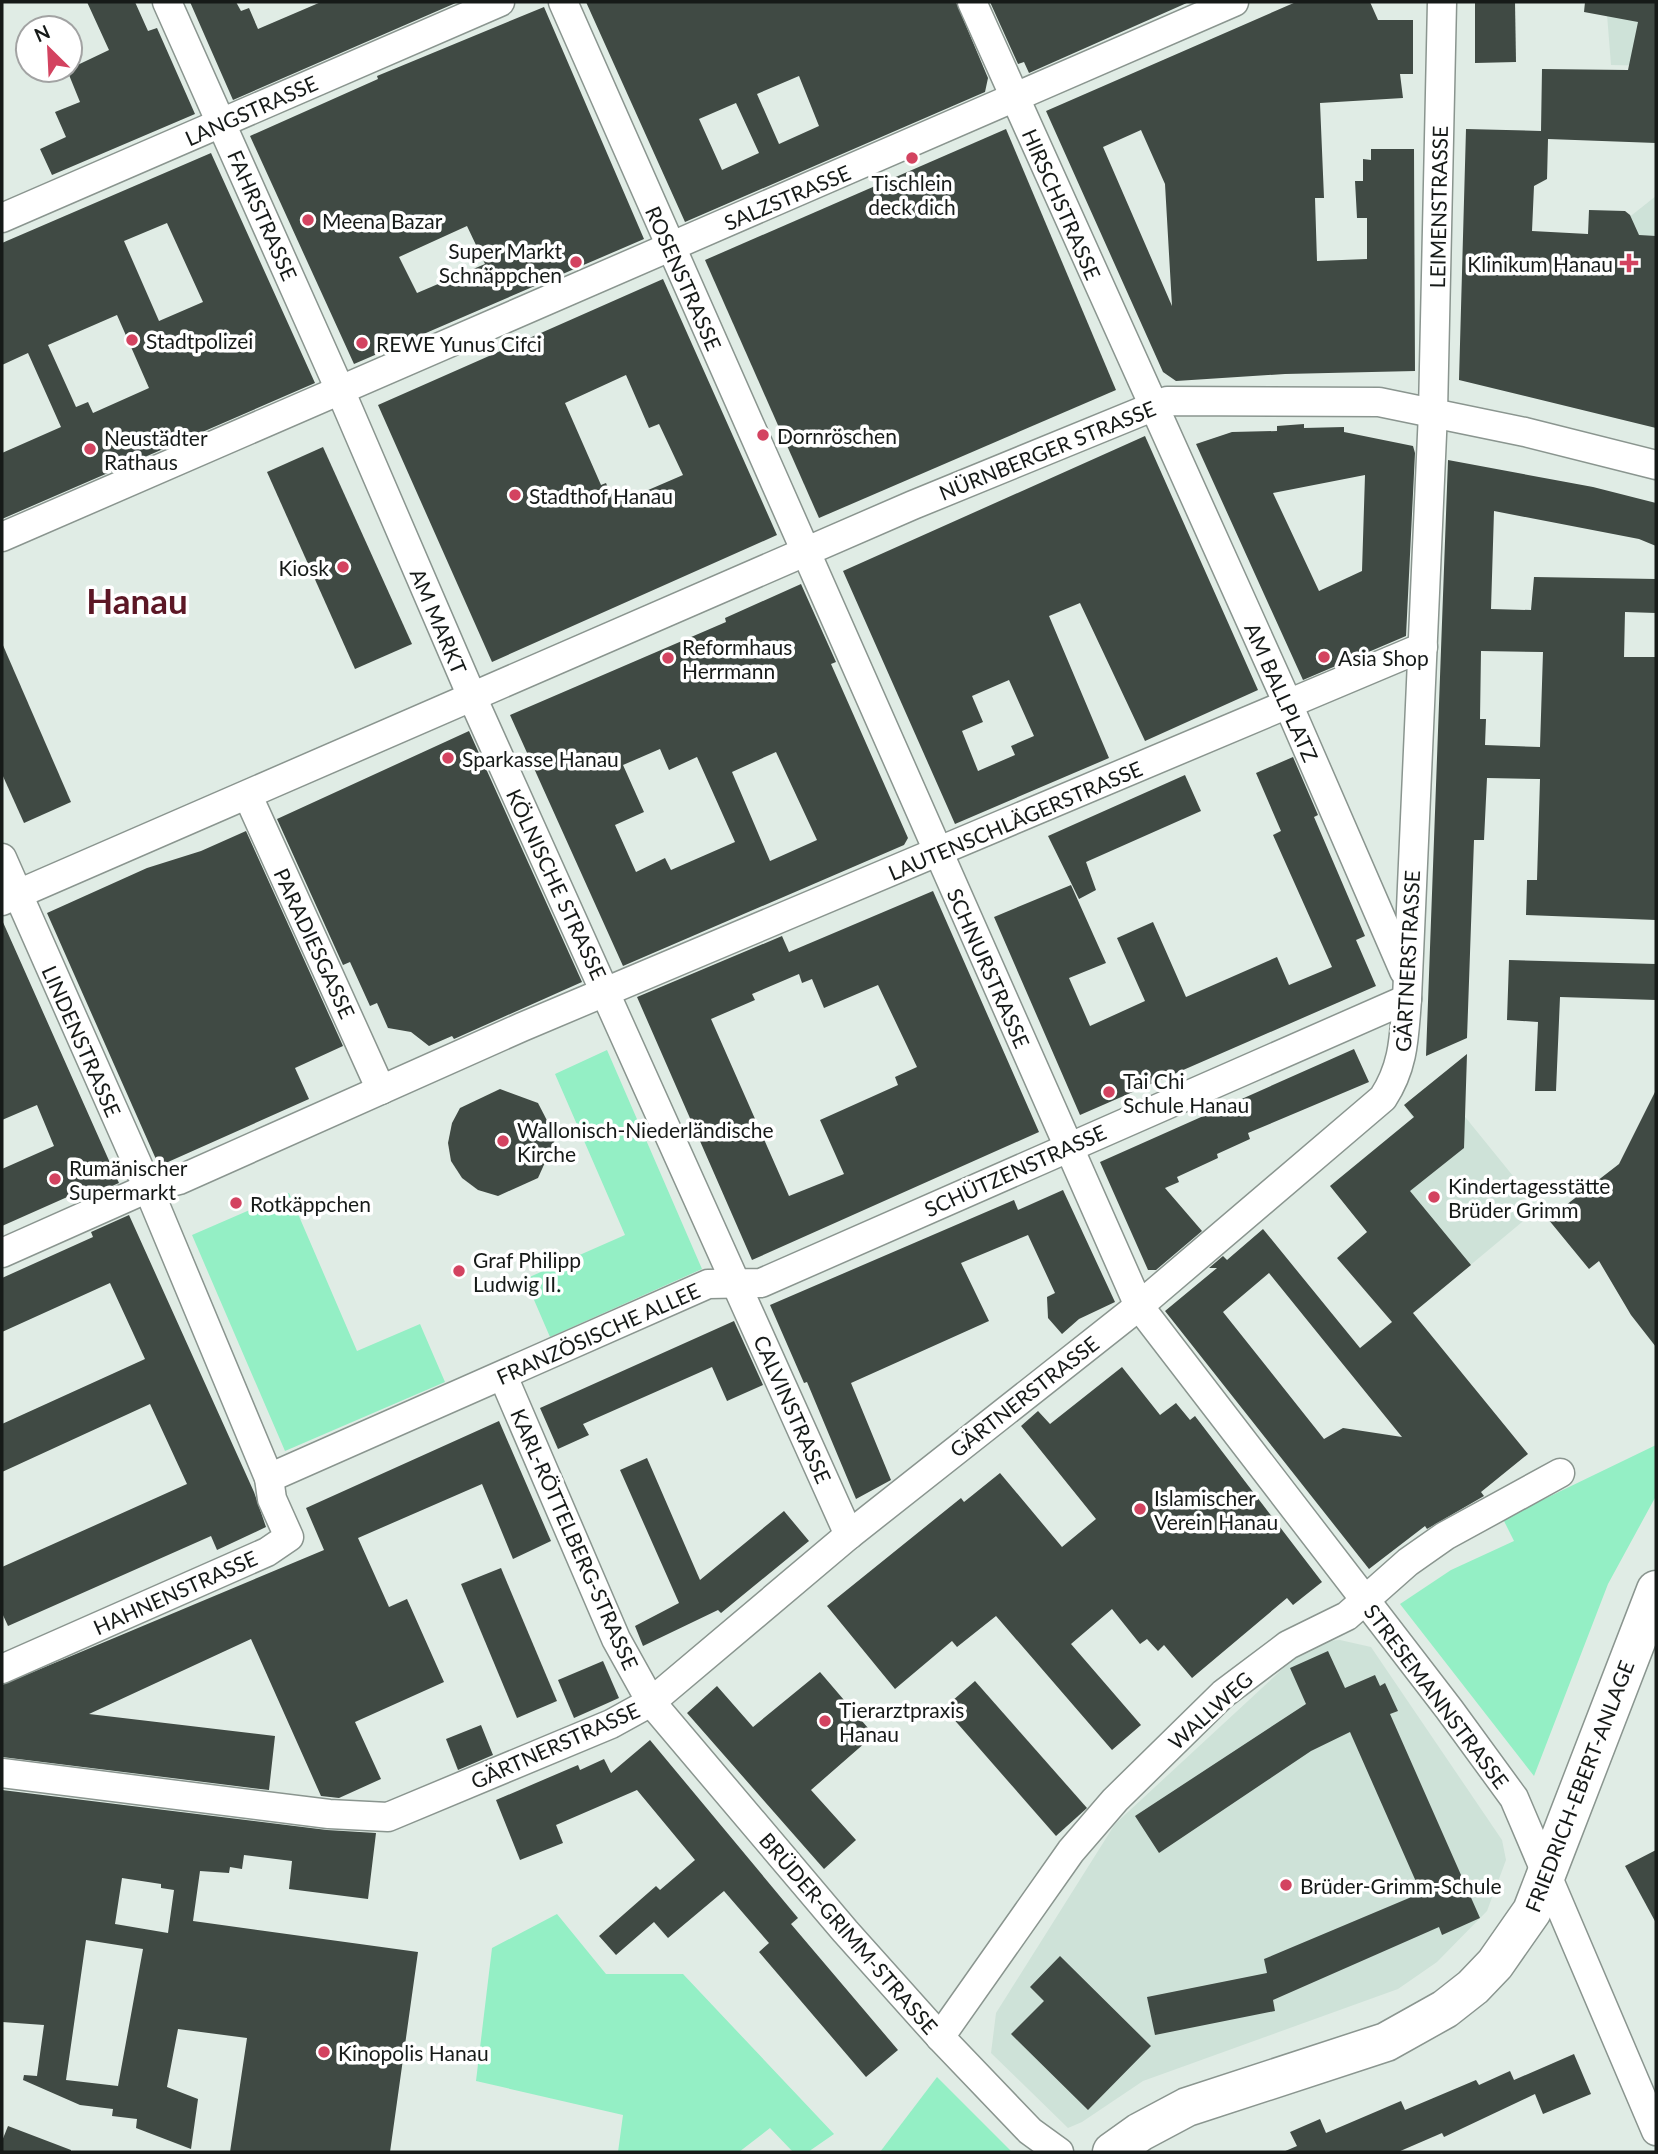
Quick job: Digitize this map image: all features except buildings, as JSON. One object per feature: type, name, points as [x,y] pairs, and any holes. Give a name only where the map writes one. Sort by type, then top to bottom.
[{"type":"main road","name":"FRIEDRICH-EBERT-ANLAGE","points":[[1112,2152],[1149,2127],[1187,2107],[1386,2042],[1445,2008],[1473,1987],[1495,1964],[1532,1911],[1656,1590]]},
{"type":"street","name":"FAHRSTRASSE","points":[[167,2],[341,390]]},
{"type":"street","name":"LANGSTRASSE","points":[[2,218],[500,2]]},
{"type":"street","name":"ROSENSTRASSE","points":[[563,2],[806,553]]},
{"type":"street","name":"HIRSCHSTRASSE","points":[[972,2],[1154,406]]},
{"type":"street","name":"SALZSTRASSE","points":[[341,390],[1234,2]]},
{"type":"street","name":"LEIMENSTRASSE","points":[[1433,412],[1442,2]]},
{"type":"street","points":[[2,537],[341,390]]},
{"type":"street","name":"AM MARKT","points":[[10,898],[473,699],[341,390]]},
{"type":"street","name":"NÜRNBERGER STRASSE","points":[[473,699],[913,505],[1167,401],[1378,402],[1433,412],[1656,465]]},
{"type":"street","name":"AM BALLPLATZ","points":[[1154,406],[1288,704],[1407,989]]},
{"type":"street","name":"GÄRTNERSTRASSE","points":[[2,1773],[329,1814],[387,1817],[611,1724],[651,1702],[849,1535],[1139,1306],[1383,1098],[1396,1078],[1403,1059],[1433,412]]},
{"type":"street","name":"SCHNURSTRASSE","points":[[806,553],[1139,1306]]},
{"type":"street","name":"LAUTENSCHLÄGERSTRASSE","points":[[607,993],[1423,647]]},
{"type":"street","name":"KÖLNISCHE STRASSE","points":[[473,699],[607,993]]},
{"type":"street","name":"PARADIESGASSE","points":[[248,796],[381,1090]]},
{"type":"street","points":[[2,858],[10,898]]},
{"type":"street","name":"LINDENSTRASSE","points":[[10,898],[148,1188]]},
{"type":"street","name":"SCHÜTZENSTRASSE","points":[[736,1284],[761,1283],[1068,1146],[1407,989]]},
{"type":"street","points":[[2,1253],[148,1188],[179,1180],[607,993],[736,1284]]},
{"type":"street","points":[[148,1188],[269,1478]]},
{"type":"street","name":"FRANZÖSISCHE ALLEE","points":[[269,1478],[708,1284],[736,1284]]},
{"type":"street","name":"CALVINSTRASSE","points":[[736,1284],[849,1535]]},
{"type":"street","name":"STRESEMANNSTRASSE","points":[[1139,1306],[1514,1798],[1548,1872],[1656,2131]]},
{"type":"street","name":"KARL-RÖTTELBERG-STRASSE","points":[[503,1376],[616,1639],[651,1702]]},
{"type":"street","name":"WALLWEG","points":[[940,2037],[1071,1851],[1115,1800],[1223,1694],[1288,1645],[1347,1616],[1408,1562],[1446,1536],[1560,1473]]},
{"type":"street","name":"HAHNENSTRASSE","points":[[2,1669],[267,1552],[289,1538],[271,1499],[269,1478]]},
{"type":"street","name":"BRÜDER-GRIMM-STRASSE","points":[[651,1702],[837,1921],[940,2037],[1030,2131],[1059,2152]]},
{"type":"shaded area","points":[[1606,2],[1656,2],[1656,66],[1611,65]]},
{"type":"shaded area","name":"Klinikum Hanau","points":[[1656,196],[1656,291],[1596,291],[1608,234]]},
{"type":"shaded area","name":"Kindertagesstätte Brüder Grimm","points":[[1425,1088],[1453,1089],[1453,1102],[1539,1208],[1426,1302],[1330,1186],[1413,1118],[1404,1105]]},
{"type":"shaded area","name":"Brüder-Grimm-Schule","points":[[1340,1640],[1371,1647],[1502,1840],[1506,1860],[1487,1911],[1437,1962],[1398,1989],[1143,2081],[1082,2122],[1068,2128],[991,2053],[996,2013],[1115,1824],[1303,1650],[1324,1641]]},
{"type":"green space","points":[[607,1050],[702,1269],[550,1337],[525,1279],[625,1235],[555,1074]]},
{"type":"green space","points":[[289,1193],[357,1351],[420,1324],[445,1382],[285,1451],[192,1235]]},
{"type":"green space","points":[[1656,1445],[1656,1496],[1608,1584],[1534,1776],[1400,1604],[1451,1570],[1514,1541],[1503,1519]]},
{"type":"green space","points":[[557,1914],[606,1974],[683,1974],[834,2134],[808,2152],[793,2152],[770,2128],[739,2152],[618,2152],[623,2115],[476,2081],[492,1948]]},
{"type":"green space","points":[[937,2077],[1012,2152],[880,2152]]},
{"type":"place","name":"Tischlein deck dich","points":[[912,158]]},
{"type":"place","name":"Meena Bazar","points":[[308,220]]},
{"type":"place","name":"Super Markt Schnäppchen","points":[[576,262]]},
{"type":"place","name":"Klinikum Hanau","points":[[1629,263]]},
{"type":"place","name":"Stadtpolizei","points":[[132,340]]},
{"type":"place","name":"REWE Yunus Cifci","points":[[362,343]]},
{"type":"place","name":"Dornröschen","points":[[763,435]]},
{"type":"place","name":"Neustädter Rathaus","points":[[90,449]]},
{"type":"place","name":"Stadthof Hanau","points":[[515,495]]},
{"type":"place","name":"Kiosk","points":[[343,567]]},
{"type":"place","name":"Asia Shop","points":[[1324,657]]},
{"type":"place","name":"Reformhaus Herrmann","points":[[668,658]]},
{"type":"place","name":"Sparkasse Hanau","points":[[448,758]]},
{"type":"place","name":"Tai Chi Schule Hanau","points":[[1109,1092]]},
{"type":"place","name":"Wallonisch-Niederländische Kirche","points":[[503,1141]]},
{"type":"place","name":"Rumänischer Supermarkt","points":[[55,1179]]},
{"type":"place","name":"Kindertagesstätte Brüder Grimm","points":[[1434,1197]]},
{"type":"place","name":"Rotkäppchen","points":[[236,1203]]},
{"type":"place","name":"Graf Philipp Ludwig II.","points":[[459,1271]]},
{"type":"place","name":"Islamischer Verein Hanau","points":[[1140,1509]]},
{"type":"place","name":"Tierarztpraxis Hanau","points":[[825,1721]]},
{"type":"place","name":"Brüder-Grimm-Schule","points":[[1286,1885]]},
{"type":"place","name":"Kinopolis Hanau","points":[[324,2052]]},
{"type":"district","name":"Hanau","points":[[137,600]]}]
